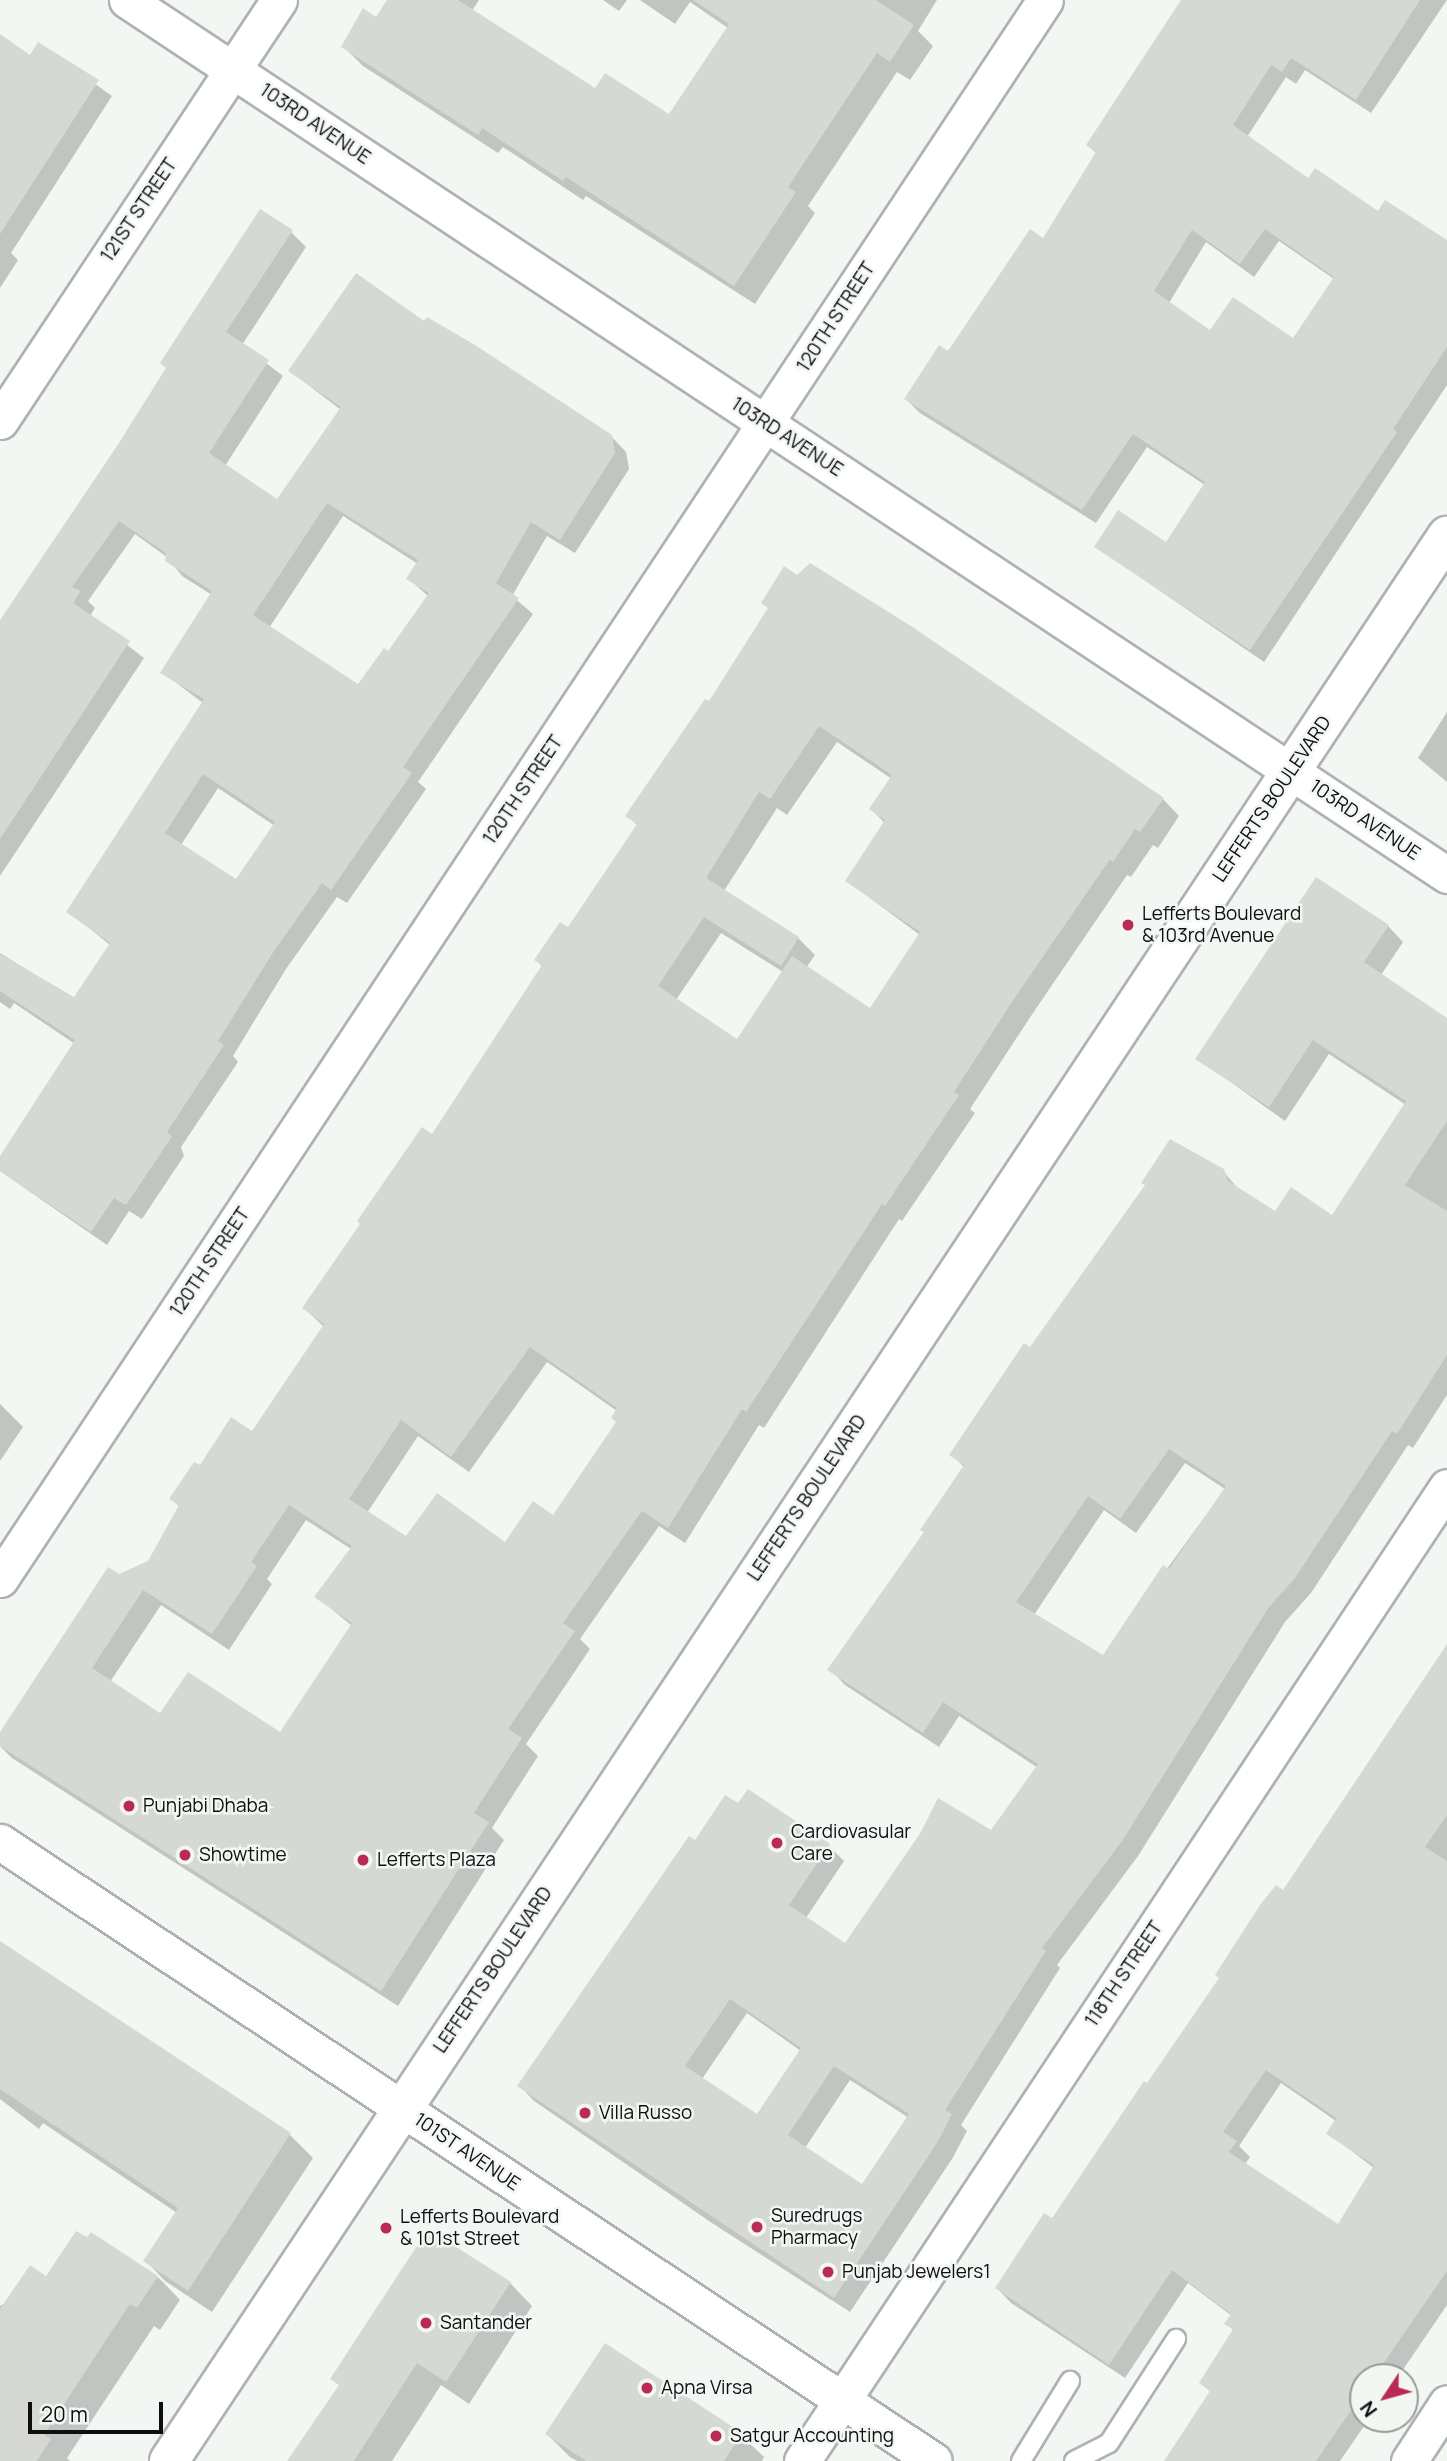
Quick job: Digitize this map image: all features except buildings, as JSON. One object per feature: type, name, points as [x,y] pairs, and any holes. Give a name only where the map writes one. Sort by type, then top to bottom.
[{"type":"street","name":"103RD AVENUE","points":[[127,0],[1447,875]]},
{"type":"street","name":"121ST STREET","points":[[0,421],[279,0]]},
{"type":"street","name":"120TH STREET","points":[[0,1579],[1045,0]]},
{"type":"street","name":"LEFFERTS BOULEVARD","points":[[169,2461],[1447,536]]},
{"type":"street","name":"118TH STREET","points":[[802,2461],[1447,1487]]},
{"type":"street","name":"101ST AVENUE","points":[[0,1842],[934,2461]]},
{"type":"street","points":[[1409,2461],[1447,2403]]},
{"type":"lane","points":[[1074,2461],[1109,2443],[1177,2339]]},
{"type":"lane","points":[[1021,2461],[1070,2381]]},
{"type":"place","name":"Lefferts Boulevard & 103rd Avenue","points":[[1128,925]]},
{"type":"place","name":"Punjabi Dhaba","points":[[129,1806]]},
{"type":"place","name":"Cardiovasular Care","points":[[777,1843]]},
{"type":"place","name":"Showtime","points":[[185,1855]]},
{"type":"place","name":"Lefferts Plaza","points":[[363,1860]]},
{"type":"place","name":"Villa Russo","points":[[585,2113]]},
{"type":"place","name":"Suredrugs Pharmacy","points":[[757,2227]]},
{"type":"place","name":"Lefferts Boulevard & 101st Street","points":[[386,2228]]},
{"type":"place","name":"Punjab Jewelers1","points":[[828,2272]]},
{"type":"place","name":"Santander","points":[[426,2323]]},
{"type":"place","name":"Apna Virsa","points":[[647,2388]]},
{"type":"place","name":"Satgur Accounting","points":[[716,2436]]}]
